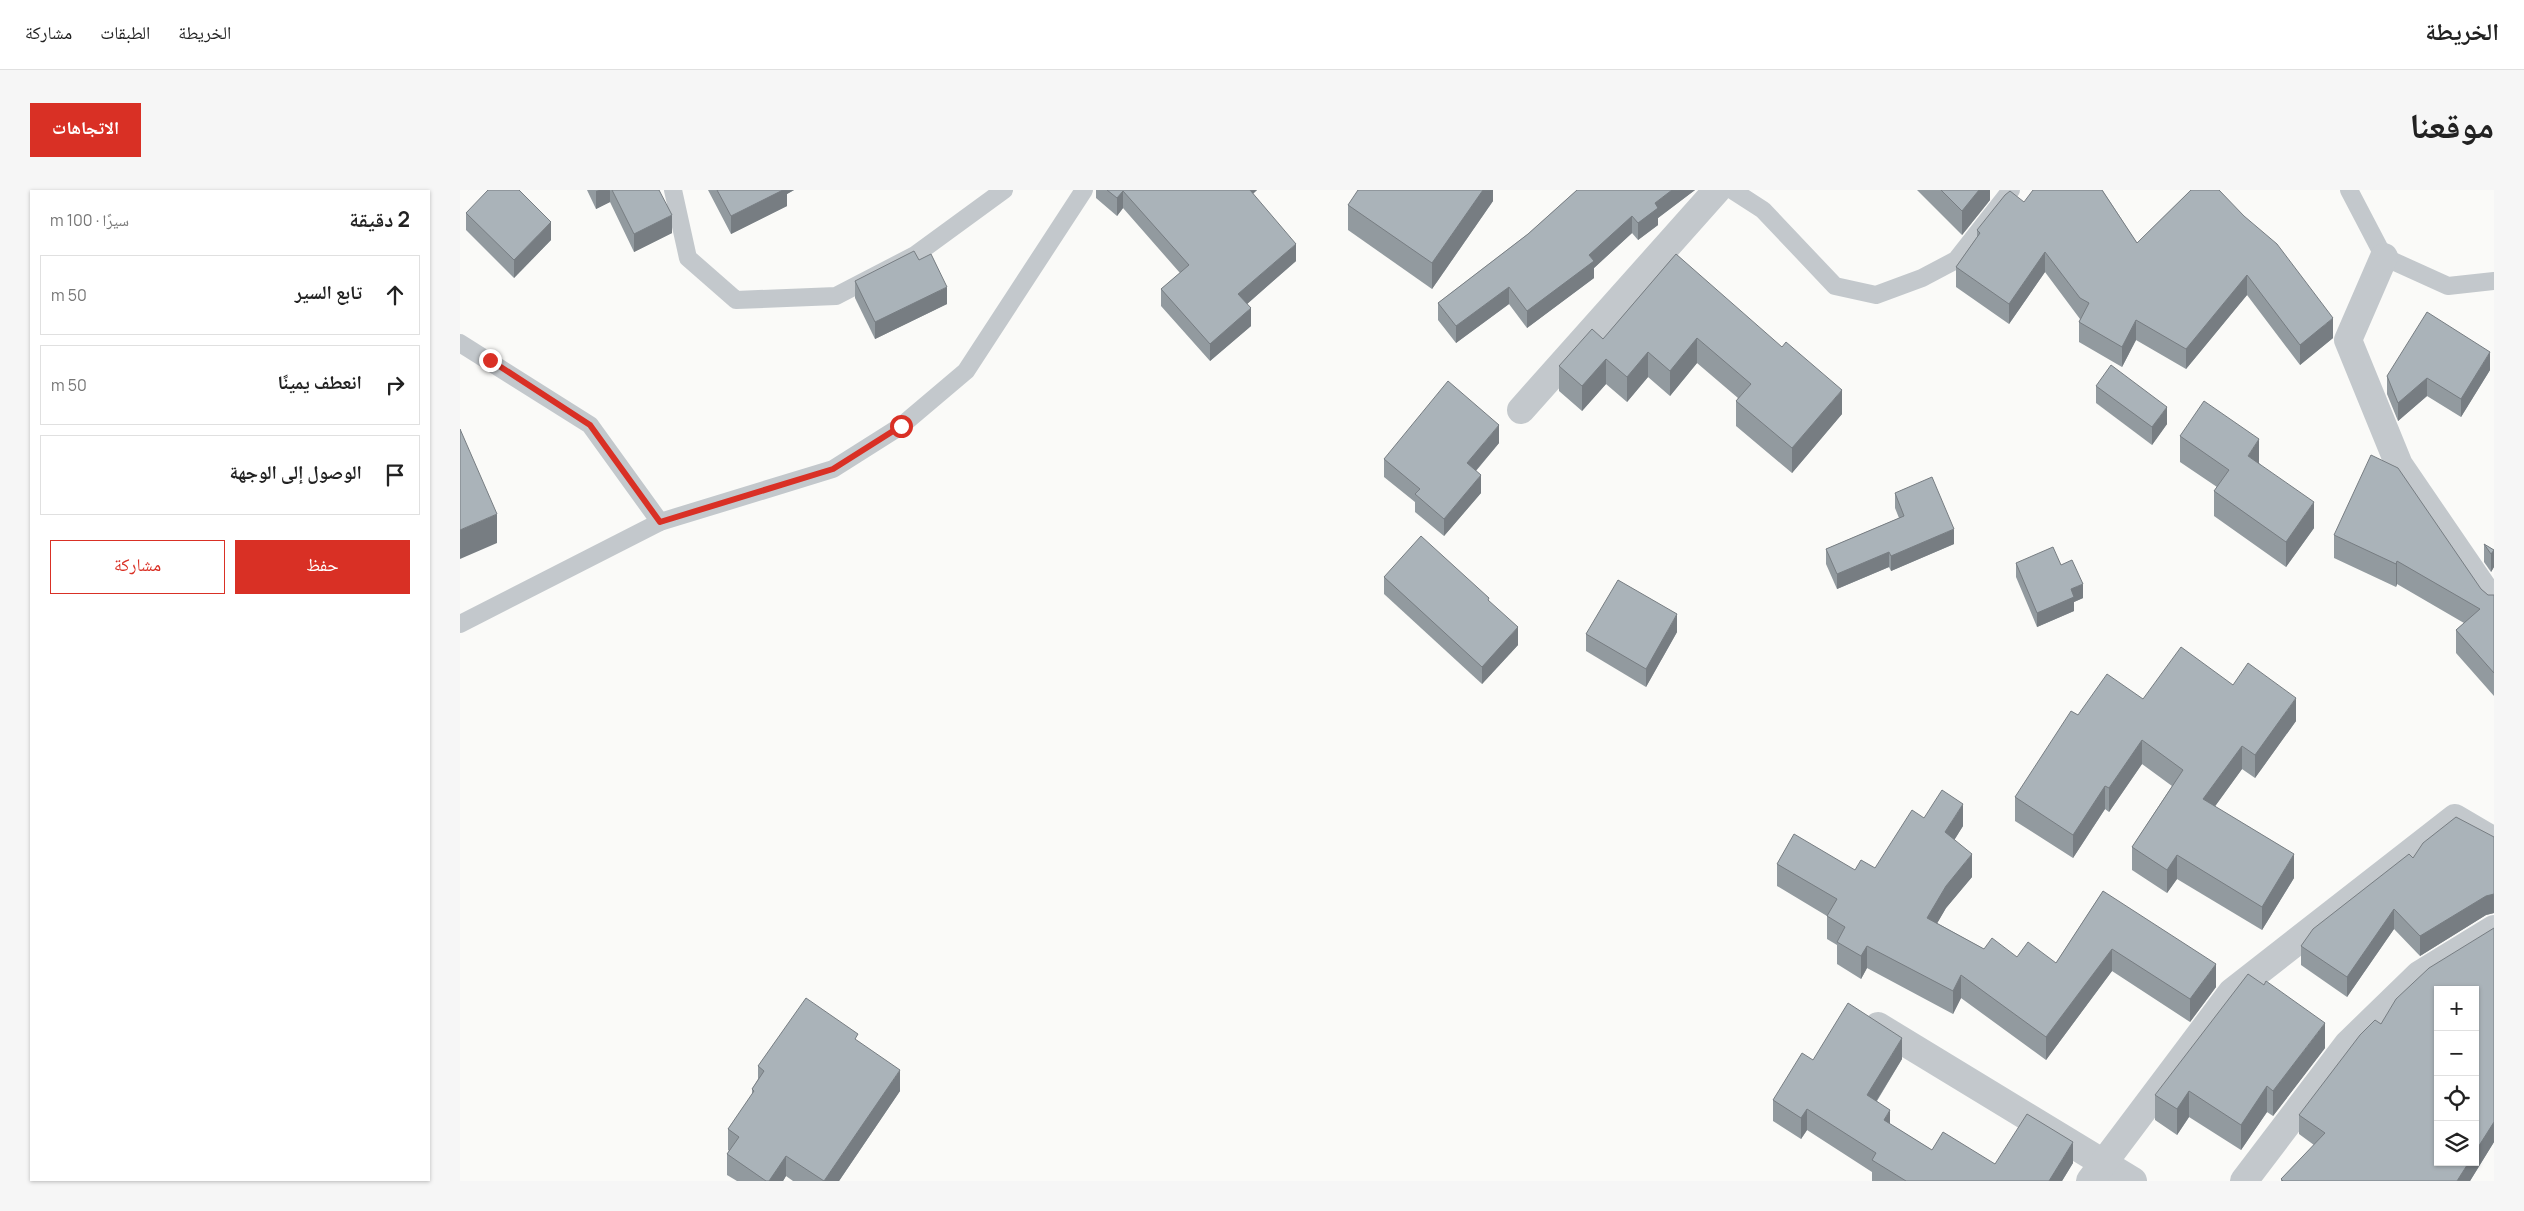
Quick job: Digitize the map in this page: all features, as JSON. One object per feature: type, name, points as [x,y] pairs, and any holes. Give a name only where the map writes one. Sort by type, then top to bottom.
[{"type":"street","points":[[1521,410],[1717,190]]},
{"type":"street","points":[[2384,257],[2348,340],[2399,465],[2494,604]]},
{"type":"street","points":[[2097,1172],[2232,992],[2455,818],[2494,840]]},
{"type":"street","points":[[2244,1181],[2348,1044],[2419,975],[2494,929]]},
{"type":"street","points":[[1878,1026],[2097,1172],[2133,1181]]},
{"type":"lane","points":[[673,190],[688,258],[736,300],[836,296],[915,255],[1004,190]]},
{"type":"lane","points":[[460,624],[660,522],[833,469],[901,426],[966,371],[1084,190]]},
{"type":"lane","points":[[1732,190],[1763,210],[1835,286],[1876,295],[1922,278],[1956,260],[2011,190]]},
{"type":"lane","points":[[2350,191],[2384,257],[2448,286],[2494,281]]},
{"type":"lane","points":[[460,343],[590,425],[660,522]]},
{"type":"building","points":[[488,190],[519,190],[551,222],[514,260],[466,213]]},
{"type":"building","points":[[612,190],[659,190],[672,215],[634,234]]},
{"type":"building","points":[[717,190],[783,190],[731,216]]},
{"type":"building","points":[[1107,190],[1250,190],[1296,244],[1238,294],[1251,308],[1210,344],[1161,289],[1189,265],[1123,191],[1117,198]]},
{"type":"building","points":[[1358,190],[1483,190],[1432,263],[1348,205]]},
{"type":"building","points":[[1577,190],[1672,190],[1655,203],[1658,208],[1638,223],[1632,216],[1589,255],[1594,261],[1527,311],[1509,287],[1456,326],[1438,303],[1528,234]]},
{"type":"building","points":[[1941,190],[1979,190],[1962,211]]},
{"type":"building","points":[[2033,190],[2102,190],[2137,243],[2191,190],[2219,190],[2244,216],[2277,244],[2333,318],[2300,345],[2247,275],[2186,349],[2136,320],[2122,347],[2079,322],[2089,303],[2080,298],[2045,252],[2009,304],[1956,267],[1980,233],[1977,230],[2005,195],[2010,191],[2024,202]]},
{"type":"building","points":[[914,251],[919,260],[931,254],[947,287],[875,322],[855,281]]},
{"type":"building","points":[[1676,254],[1782,347],[1786,342],[1842,390],[1792,448],[1736,401],[1751,384],[1697,338],[1670,371],[1648,352],[1627,377],[1606,359],[1582,386],[1559,366],[1592,329],[1603,339]]},
{"type":"building","points":[[2427,312],[2490,352],[2461,399],[2427,378],[2398,403],[2387,376]]},
{"type":"building","points":[[2111,365],[2167,407],[2152,427],[2096,386]]},
{"type":"building","points":[[1448,381],[1499,425],[1467,463],[1481,475],[1444,519],[1415,494],[1420,489],[1384,459]]},
{"type":"building","points":[[2204,401],[2259,439],[2248,456],[2314,502],[2286,542],[2214,491],[2229,470],[2180,436]]},
{"type":"building","points":[[460,429],[497,514],[460,530]]},
{"type":"building","points":[[2371,455],[2398,468],[2481,589],[2488,595],[2494,595],[2494,673],[2456,630],[2480,609],[2397,561],[2396,564],[2334,535]]},
{"type":"building","points":[[1932,477],[1954,529],[1891,556],[1889,552],[1837,574],[1826,549],[1904,516],[1895,493]]},
{"type":"building","points":[[1421,536],[1518,627],[1482,667],[1384,577]]},
{"type":"building","points":[[2484,544],[2494,550],[2491,554]]},
{"type":"building","points":[[2053,547],[2061,565],[2072,560],[2083,584],[2071,589],[2074,597],[2037,613],[2016,563]]},
{"type":"building","points":[[1618,580],[1677,614],[1646,669],[1586,634]]},
{"type":"building","points":[[2181,647],[2233,685],[2248,663],[2296,698],[2255,755],[2242,746],[2203,799],[2294,854],[2262,907],[2177,855],[2167,870],[2132,847],[2183,770],[2142,740],[2109,788],[2105,786],[2073,835],[2015,797],[2071,711],[2078,715],[2107,674],[2143,699]]},
{"type":"building","points":[[1942,790],[1963,804],[1945,832],[1972,854],[1946,886],[1927,918],[1984,949],[1992,938],[2017,957],[2028,942],[2056,963],[2103,891],[2216,964],[2190,999],[2112,949],[2046,1037],[1961,975],[1953,991],[1867,946],[1861,956],[1837,942],[1845,927],[1827,916],[1837,899],[1777,864],[1794,834],[1855,870],[1861,860],[1875,868],[1912,810],[1924,818]]},
{"type":"building","points":[[2456,817],[2494,837],[2494,894],[2486,896],[2420,936],[2394,909],[2347,977],[2301,946],[2313,929],[2409,854],[2413,858],[2423,843]]},
{"type":"building","points":[[2494,928],[2494,1122],[2479,1146],[2479,986],[2434,986],[2434,1166],[2466,1166],[2457,1181],[2283,1181],[2281,1179],[2325,1133],[2299,1115],[2360,1035],[2375,1020],[2381,1024],[2396,999],[2429,968]]},
{"type":"building","points":[[2248,974],[2264,985],[2266,981],[2325,1023],[2273,1091],[2267,1086],[2241,1125],[2189,1091],[2177,1109],[2155,1095]]},
{"type":"building","points":[[806,998],[858,1034],[855,1039],[900,1070],[824,1181],[786,1156],[769,1181],[766,1181],[727,1154],[739,1137],[728,1129],[754,1091],[752,1089],[764,1071],[758,1066]]},
{"type":"building","points":[[1848,1003],[1902,1038],[1867,1095],[1890,1110],[1884,1120],[1932,1150],[1943,1132],[1995,1164],[2027,1114],[2073,1142],[2049,1181],[1906,1181],[1872,1160],[1876,1153],[1807,1109],[1801,1118],[1773,1100],[1802,1053],[1813,1060]]},
{"type":"route","points":[[490,360],[590,425],[660,522],[833,469],[901,426]]}]
